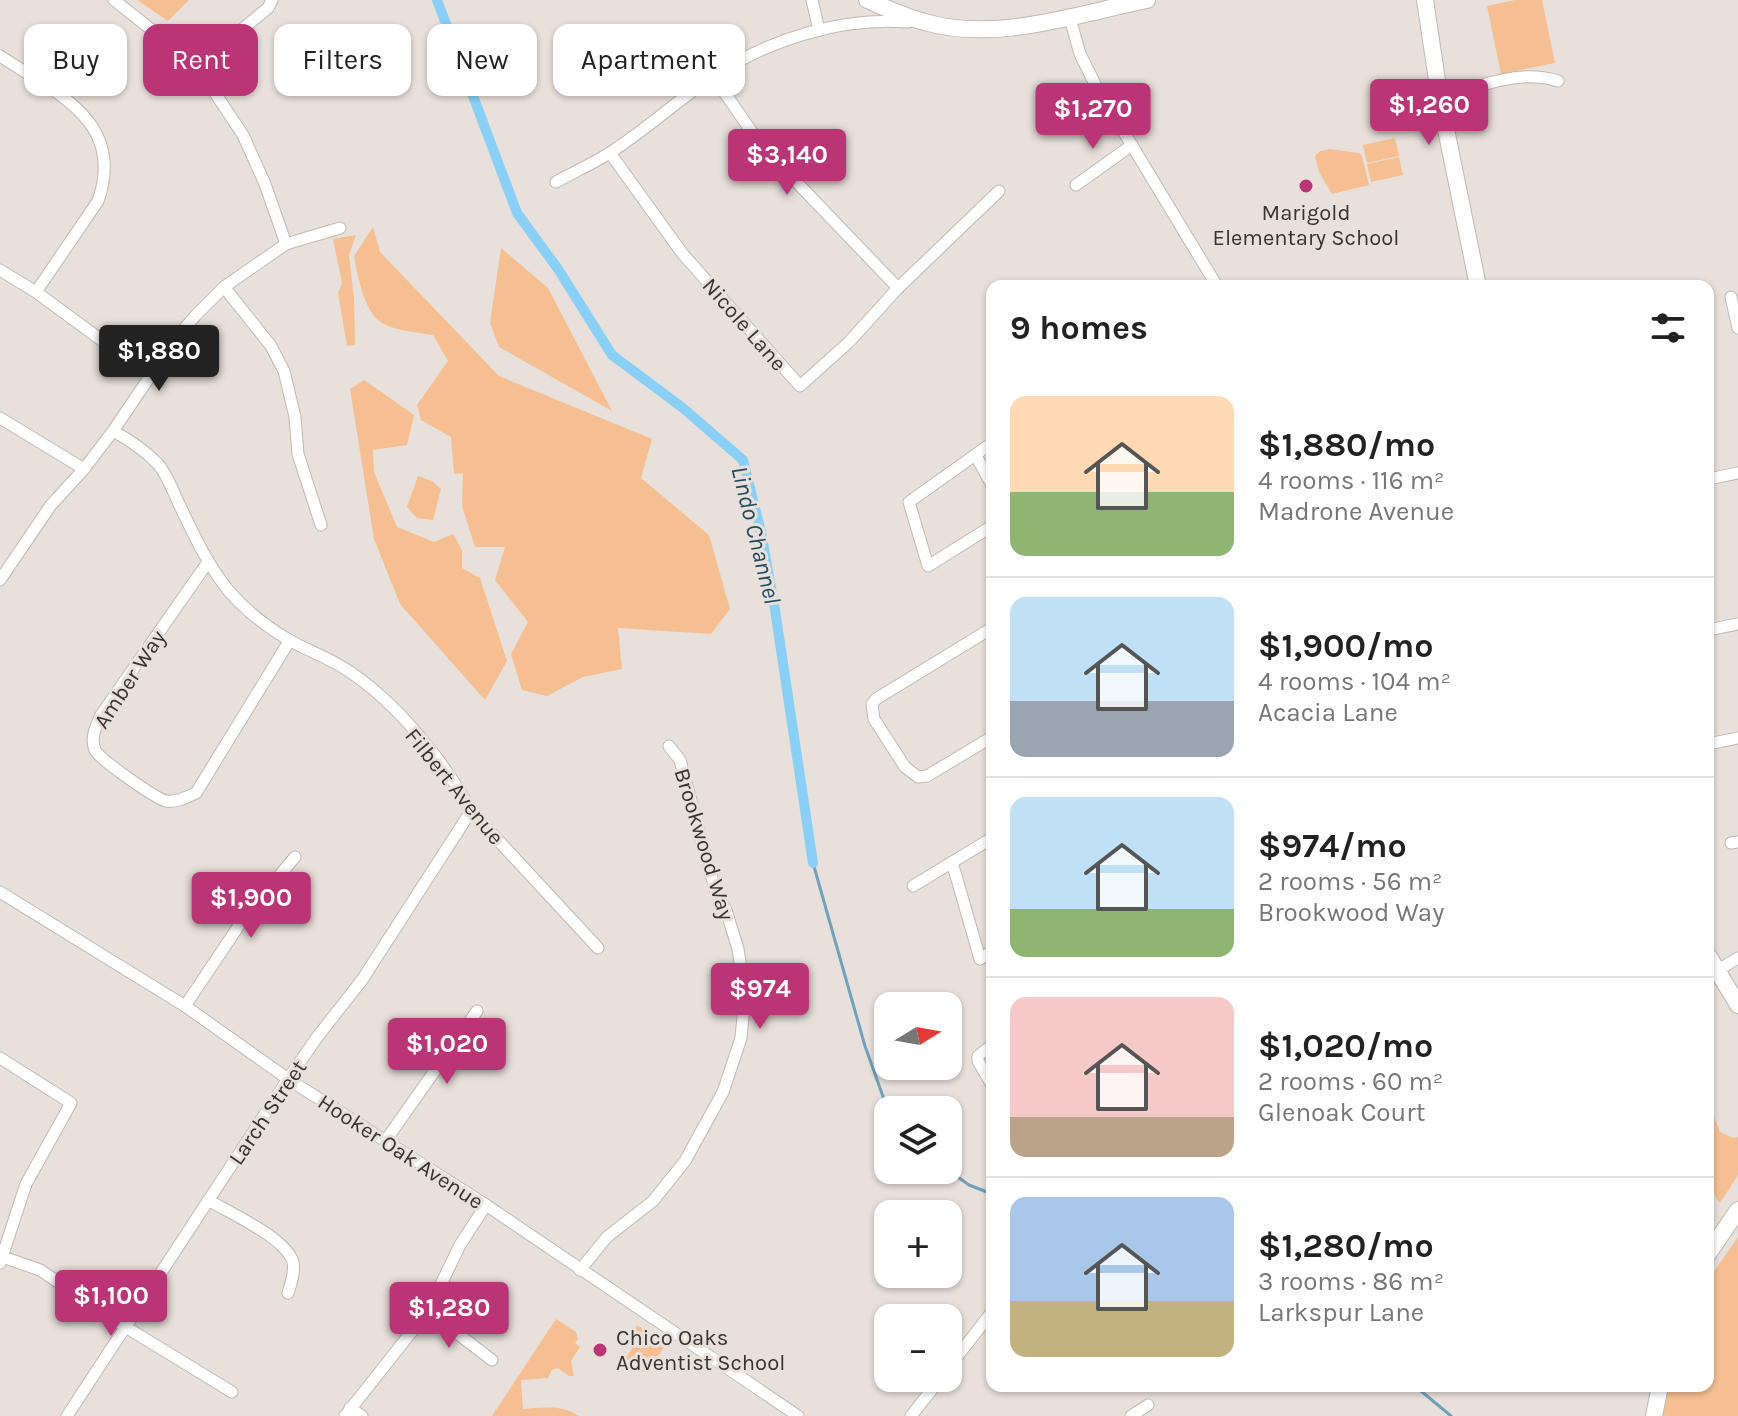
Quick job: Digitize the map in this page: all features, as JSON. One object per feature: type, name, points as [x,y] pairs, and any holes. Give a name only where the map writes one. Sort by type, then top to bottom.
[{"type":"street","points":[[114,0],[144,24]]},
{"type":"street","points":[[248,24],[268,8],[272,0]]},
{"type":"street","points":[[812,0],[819,30]]},
{"type":"street","points":[[867,0],[927,23]]},
{"type":"street","points":[[745,57],[819,30],[843,25],[897,21],[964,29],[996,29],[1147,0]]},
{"type":"street","points":[[1425,0],[1440,100],[1477,280]]},
{"type":"street","points":[[1069,15],[1080,54],[1096,86],[1213,280]]},
{"type":"street","points":[[0,57],[75,105],[97,133],[103,148],[104,183],[98,201],[36,292]]},
{"type":"street","points":[[1440,100],[1500,81],[1532,76],[1545,76],[1558,81]]},
{"type":"street","points":[[217,96],[243,135],[265,184],[286,244]]},
{"type":"street","points":[[556,182],[610,153],[686,96]]},
{"type":"street","points":[[727,96],[761,145],[898,288]]},
{"type":"street","points":[[1076,185],[1132,145]]},
{"type":"street","name":"Nicole Lane","points":[[610,153],[682,253],[800,386],[849,342],[898,288],[999,191]]},
{"type":"street","points":[[0,580],[51,505],[113,431],[176,338],[224,287],[286,244],[340,228]]},
{"type":"street","points":[[0,270],[36,292],[149,375]]},
{"type":"street","points":[[224,287],[271,346],[284,371],[295,417],[298,454],[321,525]]},
{"type":"street","points":[[1731,297],[1738,328]]},
{"type":"street","points":[[0,418],[84,469]]},
{"type":"street","name":"Filbert Avenue","points":[[113,431],[157,464],[167,478],[208,562],[229,591],[245,608],[290,640],[325,656],[355,675],[389,706],[437,756],[471,811],[598,948]]},
{"type":"street","points":[[986,448],[909,502],[928,566],[986,530]]},
{"type":"street","points":[[976,456],[986,474]]},
{"type":"street","points":[[1714,478],[1738,473]]},
{"type":"street","name":"Amber Way","points":[[208,562],[101,715],[94,731],[94,747],[101,760],[165,801],[185,799],[196,793],[290,640]]},
{"type":"street","points":[[1714,629],[1738,624]]},
{"type":"street","points":[[986,632],[876,699],[872,711],[905,767],[918,777],[927,776],[986,741]]},
{"type":"street","points":[[1714,743],[1738,738]]},
{"type":"street","name":"Brookwood Way","points":[[580,1270],[607,1237],[653,1201],[685,1161],[723,1092],[741,1038],[745,994],[738,949],[726,910],[715,889],[680,760],[669,746]]},
{"type":"street","name":"Larch Street","points":[[67,1416],[288,1079],[362,980],[471,811]]},
{"type":"street","points":[[913,886],[986,842]]},
{"type":"street","points":[[185,1006],[244,918],[295,857]]},
{"type":"street","points":[[952,862],[980,959],[986,955]]},
{"type":"street","name":"Hooker Oak Avenue","points":[[0,892],[185,1006],[288,1079],[486,1205],[798,1416]]},
{"type":"street","points":[[1714,972],[1738,958]]},
{"type":"street","points":[[1714,974],[1736,996]]},
{"type":"street","points":[[386,1140],[477,1011]]},
{"type":"street","points":[[986,1050],[978,1056],[986,1075]]},
{"type":"street","points":[[0,1058],[71,1103],[26,1184],[2,1260],[40,1270],[232,1392]]},
{"type":"street","points":[[208,1200],[271,1237],[288,1252],[294,1265],[288,1293]]},
{"type":"street","points":[[362,1416],[347,1412],[428,1311],[460,1245],[486,1205]]},
{"type":"street","points":[[1714,1245],[1738,1210]]},
{"type":"street","points":[[428,1311],[492,1360]]},
{"type":"street","points":[[962,1350],[986,1320]]},
{"type":"street","points":[[911,1416],[930,1392]]},
{"type":"street","points":[[1654,1416],[1659,1392]]},
{"type":"street","points":[[1131,1416],[1148,1405]]},
{"type":"shaded area","points":[[137,0],[189,0],[168,21]]},
{"type":"shaded area","points":[[1515,0],[1542,0],[1555,63],[1501,74],[1487,6]]},
{"type":"shaded area","points":[[1395,138],[1399,156],[1367,163],[1363,145]]},
{"type":"shaded area","points":[[1330,149],[1359,153],[1369,185],[1332,194],[1319,172],[1315,156],[1320,151]]},
{"type":"shaded area","points":[[1399,157],[1403,175],[1371,182],[1367,164]]},
{"type":"shaded area","points":[[373,227],[380,252],[499,376],[652,439],[641,478],[709,535],[730,609],[711,634],[618,628],[622,669],[583,677],[547,696],[522,690],[511,654],[528,622],[495,580],[505,547],[475,547],[462,506],[463,473],[454,474],[451,437],[421,420],[417,405],[448,361],[433,335],[390,327],[373,315],[362,290],[354,256]]},
{"type":"shaded area","points":[[356,235],[349,255],[355,345],[347,346],[338,293],[342,283],[333,239]]},
{"type":"shaded area","points":[[501,248],[548,288],[612,411],[499,347],[490,323]]},
{"type":"shaded area","points":[[364,380],[414,415],[407,445],[373,450],[374,472],[397,527],[434,542],[453,534],[462,550],[462,568],[480,578],[507,661],[485,700],[400,604],[374,539],[350,389]]},
{"type":"shaded area","points":[[418,476],[432,481],[441,489],[433,520],[417,518],[407,507]]},
{"type":"shaded area","points":[[1714,1117],[1720,1132],[1738,1137],[1738,1175],[1720,1203],[1715,1195]]},
{"type":"shaded area","points":[[1738,1237],[1738,1416],[1662,1416],[1668,1392],[1714,1392],[1714,1271]]},
{"type":"shaded area","points":[[556,1319],[576,1332],[578,1339],[575,1343],[580,1347],[571,1361],[574,1376],[558,1368],[552,1370],[548,1378],[521,1380],[523,1409],[559,1408],[579,1416],[492,1416]]},
{"type":"shaded area","points":[[637,1325],[662,1341],[664,1347],[648,1371],[643,1372],[625,1359],[633,1347],[630,1344]]},
{"type":"waterway","name":"Lindo Channel","points":[[437,0],[517,213],[558,269],[612,355],[683,408],[743,460],[761,532],[775,610],[813,863]]},
{"type":"waterway","name":"Lindo Channel","points":[[813,863],[865,1046],[883,1096]]},
{"type":"waterway","name":"Lindo Channel","points":[[962,1180],[986,1192]]},
{"type":"waterway","name":"Lindo Channel","points":[[1422,1392],[1451,1416]]},
{"type":"place","name":"Marigold Elementary School","points":[[1306,186]]},
{"type":"place","name":"Chico Oaks Adventist School","points":[[600,1350]]}]
